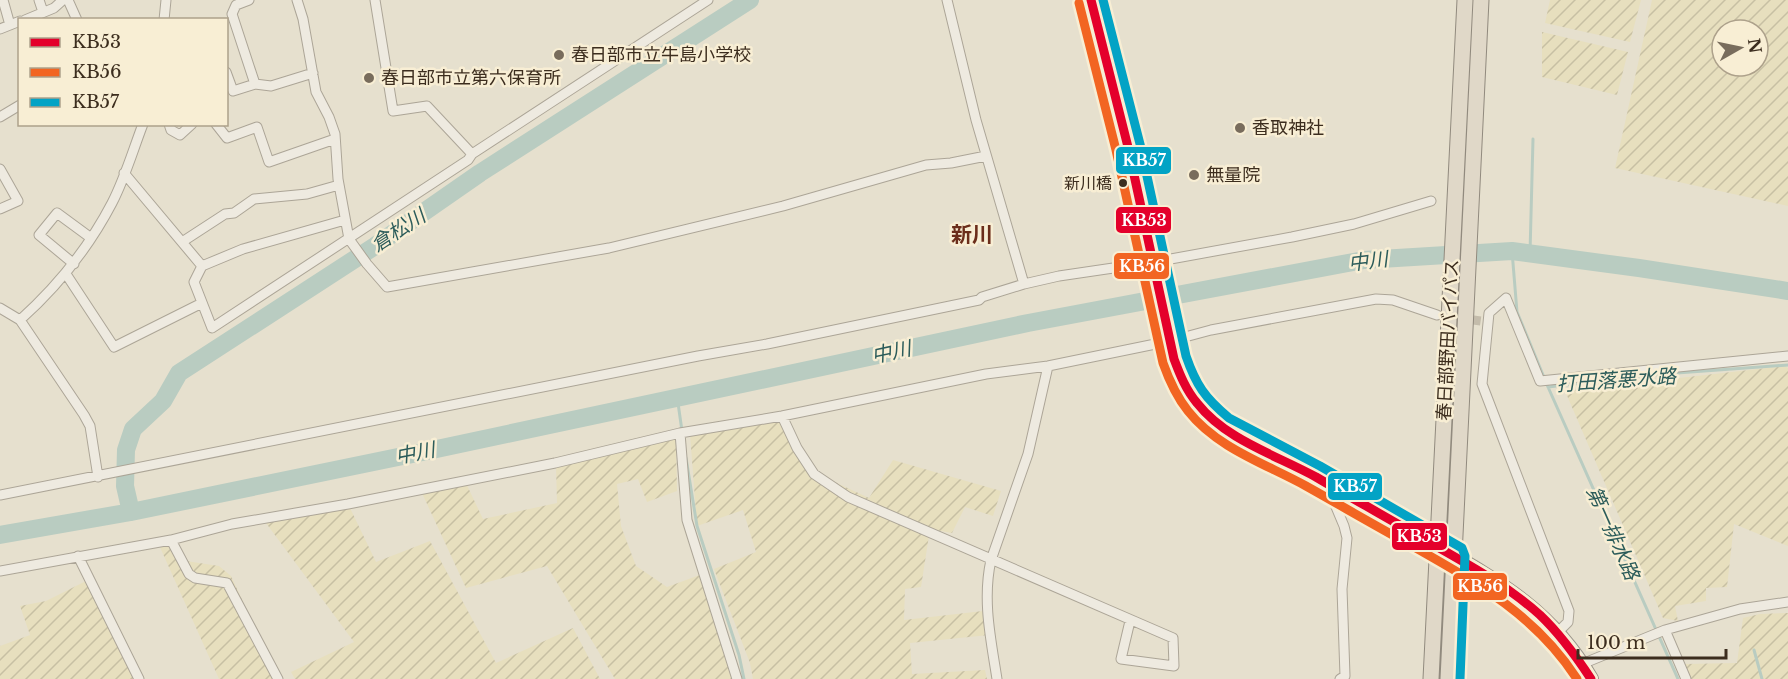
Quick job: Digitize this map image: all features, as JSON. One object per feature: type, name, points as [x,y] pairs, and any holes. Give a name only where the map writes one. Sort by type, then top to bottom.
[{"type":"highway","name":"春日部野田バイパス","points":[[1431,679],[1437,547],[1457,301],[1462,204],[1465,0]]},
{"type":"highway","name":"春日部野田バイパス","points":[[1462,204],[1481,0]]},
{"type":"highway","name":"春日部野田バイパス","points":[[1448,679],[1454,556],[1457,301]]},
{"type":"main road","points":[[1091,0],[1128,147],[1170,337],[1184,385],[1198,407],[1222,428],[1326,483],[1454,556],[1522,598],[1558,632],[1591,679]]},
{"type":"street","points":[[3,0],[10,25]]},
{"type":"street","points":[[39,0],[43,12]]},
{"type":"street","points":[[30,18],[54,8],[63,0]]},
{"type":"street","points":[[69,0],[76,18]]},
{"type":"street","points":[[164,18],[166,0]]},
{"type":"street","points":[[225,18],[232,14],[236,5],[249,0]]},
{"type":"street","points":[[297,0],[303,19],[316,92],[329,117],[335,139],[339,185],[351,241],[365,262],[387,287],[609,248],[783,206],[926,165],[951,164],[986,156]]},
{"type":"street","points":[[375,0],[393,111],[428,106],[472,154]]},
{"type":"street","points":[[345,220],[243,249],[202,266],[194,282],[212,328],[351,241],[468,160],[472,154],[708,0]]},
{"type":"street","points":[[947,0],[986,156],[1024,284]]},
{"type":"street","points":[[232,14],[255,84]]},
{"type":"street","points":[[0,29],[18,22]]},
{"type":"street","points":[[228,77],[233,91],[255,84],[271,86],[313,73]]},
{"type":"street","points":[[0,117],[18,106]]},
{"type":"street","points":[[20,320],[40,303],[66,274],[91,238],[112,202],[142,126]]},
{"type":"street","points":[[170,126],[171,130],[180,135],[190,126]]},
{"type":"street","points":[[218,126],[227,138],[257,127],[269,162],[335,139]]},
{"type":"street","points":[[0,169],[18,201],[0,209]]},
{"type":"street","points":[[124,173],[202,266]]},
{"type":"street","points":[[182,242],[225,214],[234,213],[254,199],[307,194],[339,185]]},
{"type":"street","points":[[0,495],[767,344],[979,300],[982,297],[1024,284],[1059,276],[1155,268],[1354,224],[1431,201]]},
{"type":"street","points":[[74,264],[39,235],[57,213],[91,238]]},
{"type":"street","points":[[66,274],[114,347],[202,303]]},
{"type":"street","points":[[1558,632],[1568,622],[1569,611],[1482,384],[1489,313],[1506,298],[1539,381],[1788,356]]},
{"type":"street","points":[[0,571],[171,540],[232,524],[348,504],[555,463],[680,433],[782,416],[986,374],[1048,366],[1170,337],[1376,299],[1393,300],[1437,315]]},
{"type":"street","points":[[0,308],[20,320],[84,415],[90,426],[98,477]]},
{"type":"street","points":[[997,679],[987,599],[987,579],[991,560],[1028,454],[1048,366]]},
{"type":"street","points":[[782,416],[797,448],[814,474],[824,482],[848,497],[1173,638],[1174,666],[1121,659],[1130,621]]},
{"type":"street","points":[[680,433],[687,520],[737,679]]},
{"type":"street","points":[[1326,483],[1347,538],[1342,590],[1345,676],[1340,679]]},
{"type":"street","points":[[171,540],[189,574],[195,578],[227,583],[279,679]]},
{"type":"street","points":[[78,556],[139,679]]},
{"type":"street","points":[[1582,664],[1665,630],[1740,609],[1788,602]]},
{"type":"street","points":[[1665,630],[1686,679]]},
{"type":"shaded area","points":[[1550,0],[1641,0],[1630,42],[1545,23]]},
{"type":"shaded area","points":[[1652,0],[1788,0],[1788,206],[1615,168]]},
{"type":"shaded area","points":[[1542,32],[1628,52],[1617,95],[1542,77]]},
{"type":"shaded area","points":[[1785,366],[1788,368],[1788,546],[1734,524],[1727,587],[1706,588],[1706,601],[1675,606],[1678,621],[1663,618],[1565,391]]},
{"type":"shaded area","points":[[785,421],[809,470],[869,498],[893,460],[1001,491],[993,516],[965,507],[952,533],[930,529],[921,587],[905,589],[904,620],[983,611],[989,635],[910,643],[912,674],[985,670],[987,679],[753,679],[750,663],[714,569],[756,552],[743,510],[697,526],[690,434]]},
{"type":"shaded area","points":[[676,437],[677,491],[647,502],[638,479],[617,484],[621,526],[636,566],[667,587],[705,573],[732,679],[615,679],[547,566],[466,588],[421,491],[464,479],[483,519],[557,503],[556,466]]},
{"type":"shaded area","points":[[350,508],[376,562],[430,541],[496,663],[573,628],[600,679],[295,679],[291,672],[354,642],[266,523]]},
{"type":"shaded area","points":[[176,543],[186,561],[219,566],[231,576],[279,679],[219,679],[159,545]]},
{"type":"shaded area","points":[[86,581],[134,679],[0,679],[0,646],[30,635],[20,606],[46,601]]},
{"type":"shaded area","points":[[1788,613],[1788,679],[1691,679],[1684,664],[1737,663],[1743,618],[1760,614]]},
{"type":"waterway","name":"倉松川","points":[[131,512],[125,486],[126,450],[133,429],[163,401],[179,373],[375,246],[480,173],[750,0]]},
{"type":"waterway","points":[[1530,253],[1533,139]]},
{"type":"waterway","name":"第一排水路","points":[[1512,251],[1517,312],[1678,679]]},
{"type":"waterway","name":"中川","points":[[0,535],[131,512],[432,450],[1028,323],[1364,260],[1512,251],[1788,291]]},
{"type":"waterway","name":"打田落悪水路","points":[[1548,387],[1663,374],[1788,365]]},
{"type":"waterway","points":[[677,396],[682,431]]},
{"type":"waterway","points":[[686,458],[697,526],[739,655],[744,679]]},
{"type":"waterway","points":[[1754,650],[1762,679]]},
{"type":"tunnel","points":[[1445,316],[1488,322]]},
{"type":"transit line","name":"KB53","points":[[1091,0],[1128,147],[1174,359],[1193,398],[1209,416],[1237,437],[1316,477],[1476,569],[1516,595],[1554,630],[1591,679]]},
{"type":"transit line","name":"KB57","points":[[1103,0],[1140,144],[1186,356],[1198,383],[1207,397],[1229,418],[1320,466],[1462,548],[1465,556],[1460,679]]},
{"type":"transit line","name":"KB56","points":[[1079,3],[1116,150],[1163,363],[1173,388],[1188,411],[1200,424],[1228,445],[1409,544],[1502,601],[1542,636],[1577,679]]},
{"type":"place","name":"春日部市立牛島小学校","points":[[559,55]]},
{"type":"place","name":"春日部市立第六保育所","points":[[369,78]]},
{"type":"place","name":"香取神社","points":[[1240,128]]},
{"type":"place","name":"無量院","points":[[1194,175]]},
{"type":"place","name":"新川橋","points":[[1123,183]]},
{"type":"district","name":"新川","points":[[972,235]]}]
